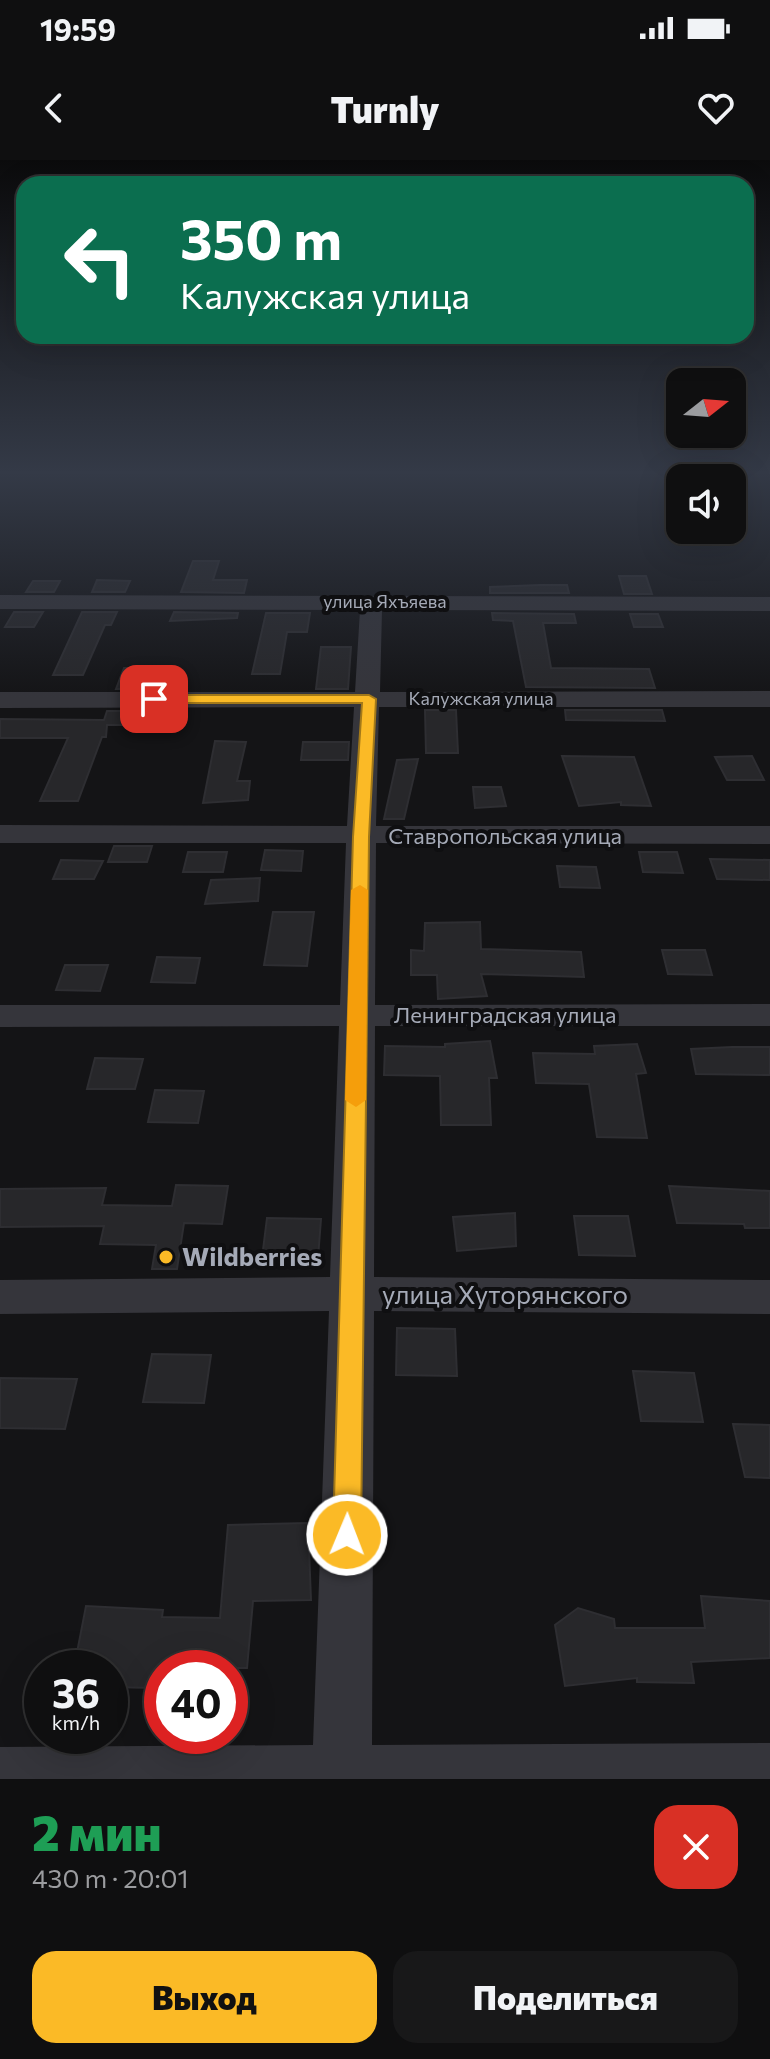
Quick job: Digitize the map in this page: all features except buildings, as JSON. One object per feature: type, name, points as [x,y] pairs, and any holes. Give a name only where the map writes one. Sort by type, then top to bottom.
[{"type":"street","name":"улица Яхъяева","points":[[0,602],[770,604]]},
{"type":"street","points":[[342,1778],[361,837],[371,602]]},
{"type":"street","name":"Калужская улица","points":[[0,700],[770,699]]},
{"type":"street","name":"Ставропольская улица","points":[[0,834],[361,837],[770,835]]},
{"type":"street","name":"Ленинградская улица","points":[[0,1016],[770,1015]]},
{"type":"street","name":"улица Хуторянского","points":[[0,1297],[352,1294],[770,1297]]},
{"type":"street","points":[[0,1777],[342,1778],[770,1773]]},
{"type":"slow traffic","points":[[356,1100],[360,890]]},
{"type":"place","name":"Wildberries","points":[[166,1257]]},
{"type":"route","points":[[154,699],[369,699],[361,837],[347,1535]]}]
